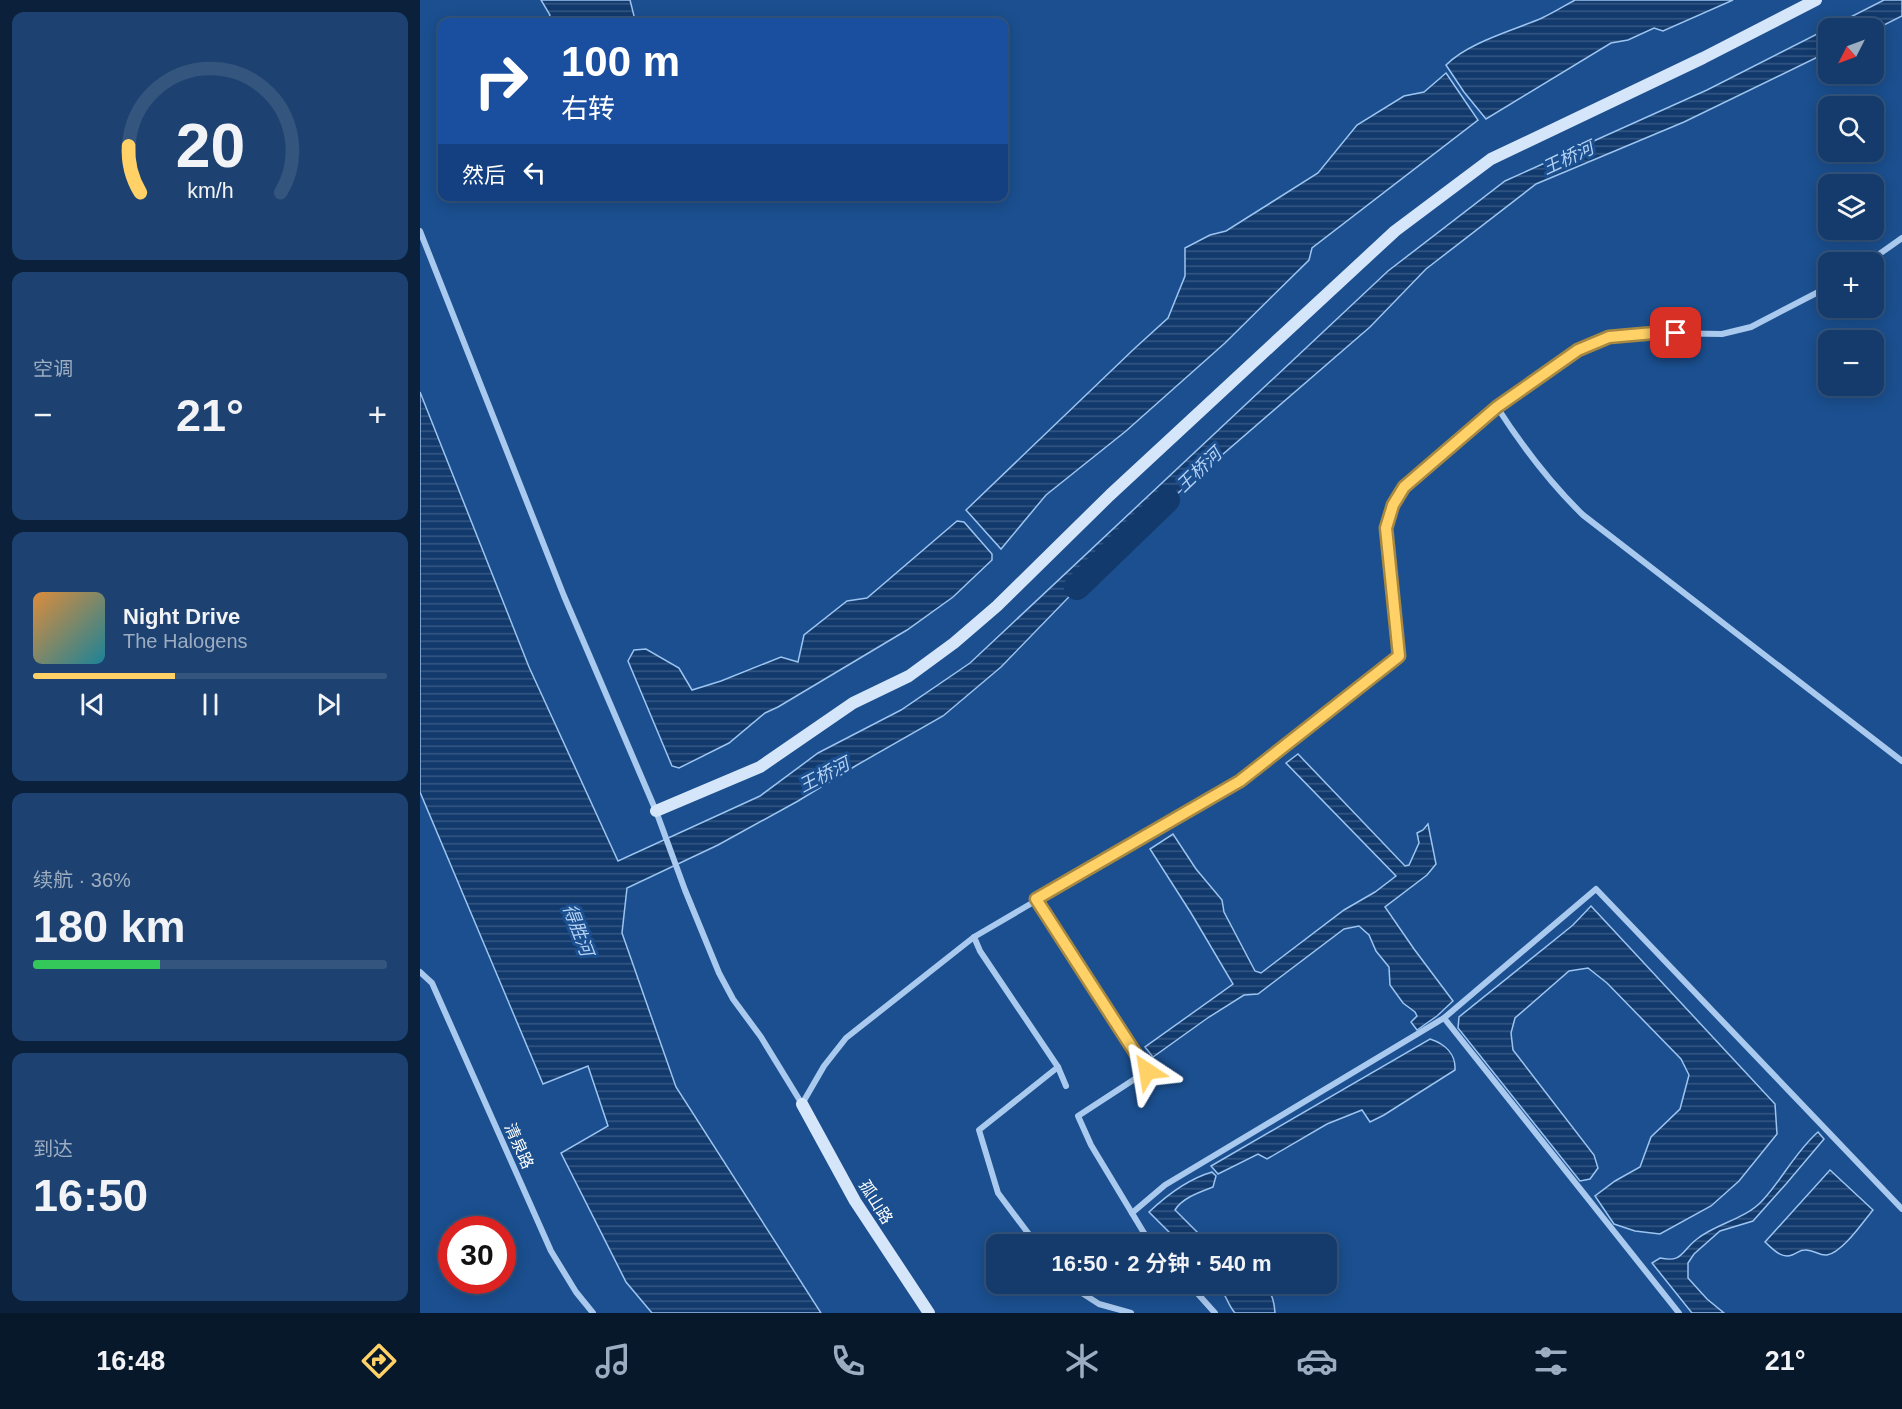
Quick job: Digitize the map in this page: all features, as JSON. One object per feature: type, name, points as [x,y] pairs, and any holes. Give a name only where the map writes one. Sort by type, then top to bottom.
[{"type":"street","points":[[656,811],[760,767],[853,703],[909,676],[954,643],[997,606],[1110,495],[1395,231],[1491,159],[1703,58],[1816,0]]},
{"type":"street","points":[[420,231],[564,596],[656,811],[719,973],[733,999],[761,1037],[802,1104],[825,1066],[846,1038],[974,937],[1240,781],[1399,656],[1386,528],[1393,505],[1404,487],[1497,407],[1578,350],[1609,337],[1654,333],[1722,334],[1751,327],[1818,292]]},
{"type":"street","points":[[1882,252],[1902,238]]},
{"type":"street","points":[[1497,407],[1518,440],[1583,516],[1902,761]]},
{"type":"street","points":[[1132,1213],[1166,1185],[1444,1018],[1596,889],[1902,1209]]},
{"type":"street","points":[[1036,899],[1147,1071],[1078,1116],[1091,1145],[1145,1234]]},
{"type":"street","points":[[974,937],[980,951],[1058,1067],[1066,1086]]},
{"type":"street","name":"清泉路","points":[[420,972],[432,983],[551,1251],[576,1292],[593,1313]]},
{"type":"street","points":[[1444,1018],[1679,1313]]},
{"type":"street","points":[[1029,1234],[998,1193],[979,1130],[1058,1067]]},
{"type":"street","name":"孤山路","points":[[802,1104],[855,1201],[929,1313]]},
{"type":"street","points":[[1084,1294],[1099,1304],[1131,1313]]},
{"type":"street","points":[[1199,1294],[1215,1313]]},
{"type":"street","points":[[1202,1313],[1209,1306]]},
{"type":"water","points":[[541,0],[630,0],[636,18],[549,18],[550,15]]},
{"type":"water","points":[[1575,0],[1733,0],[1663,31],[1654,28],[1628,40],[1611,43],[1486,119],[1446,65],[1479,43],[1542,18]]},
{"type":"water","points":[[1884,0],[1902,0],[1902,16],[1884,25],[1884,18],[1849,18]]},
{"type":"water","name":"得胜河","points":[[1818,33],[1818,57],[1684,122],[1536,184],[1426,269],[1370,327],[1126,538],[1001,667],[943,716],[718,845],[627,888],[622,933],[676,1087],[821,1313],[652,1313],[626,1282],[561,1153],[608,1126],[588,1066],[543,1084],[420,792],[420,392],[529,667],[618,861],[760,796],[818,753],[901,710],[970,663],[1388,271],[1505,181],[1707,90]]},
{"type":"water","points":[[1446,73],[1478,120],[1312,248],[1309,260],[1225,343],[1126,431],[1046,495],[1001,549],[966,510],[1168,318],[1185,276],[1185,248],[1210,235],[1226,231],[1318,173],[1357,125],[1404,96],[1424,92]]},
{"type":"water","points":[[957,521],[964,522],[992,554],[992,560],[953,597],[907,630],[765,713],[729,743],[679,768],[672,766],[628,661],[634,650],[646,649],[679,668],[692,690],[781,657],[798,662],[804,635],[847,601],[867,598]]},
{"type":"water","points":[[1298,754],[1405,866],[1409,865],[1419,843],[1417,833],[1428,824],[1436,864],[1427,875],[1385,907],[1453,1001],[1417,1030],[1411,1022],[1417,1016],[1415,1012],[1403,1003],[1390,985],[1389,967],[1376,951],[1369,935],[1359,926],[1344,929],[1258,994],[1244,995],[1153,1057],[1145,1047],[1233,984],[1150,849],[1173,834],[1196,869],[1222,900],[1224,912],[1255,971],[1261,973],[1344,910],[1375,892],[1396,876],[1286,763]]},
{"type":"water","points":[[1591,906],[1775,1104],[1777,1134],[1739,1181],[1711,1206],[1660,1234],[1635,1231],[1614,1224],[1595,1196],[1640,1167],[1651,1137],[1680,1109],[1689,1075],[1681,1059],[1607,983],[1588,968],[1569,971],[1515,1018],[1511,1033],[1513,1050],[1594,1155],[1598,1168],[1590,1179],[1580,1181],[1458,1028],[1459,1017],[1573,925]]},
{"type":"water","points":[[1430,1039],[1448,1050],[1454,1059],[1455,1070],[1384,1115],[1370,1122],[1362,1110],[1327,1124],[1267,1159],[1258,1154],[1218,1174],[1211,1166]]},
{"type":"water","points":[[1818,1132],[1824,1139],[1753,1221],[1720,1231],[1694,1254],[1688,1263],[1688,1278],[1707,1299],[1724,1313],[1692,1313],[1652,1263],[1660,1258],[1678,1257],[1705,1234],[1755,1207],[1769,1193],[1802,1148]]},
{"type":"water","points":[[1830,1170],[1873,1210],[1852,1236],[1833,1253],[1824,1255],[1811,1250],[1801,1250],[1784,1256],[1777,1253],[1765,1242]]},
{"type":"water","points":[[1212,1172],[1216,1176],[1213,1187],[1187,1199],[1175,1210],[1199,1234],[1171,1234],[1149,1212],[1178,1188]]},
{"type":"water","points":[[1224,1294],[1270,1294],[1275,1313],[1235,1313]]},
{"type":"waterway","name":"王桥河","points":[[1077,587],[1167,500]]},
{"type":"route","points":[[1147,1071],[1036,899],[1240,781],[1399,656],[1386,528],[1393,505],[1404,487],[1497,407],[1578,350],[1609,337],[1676,333]]}]
